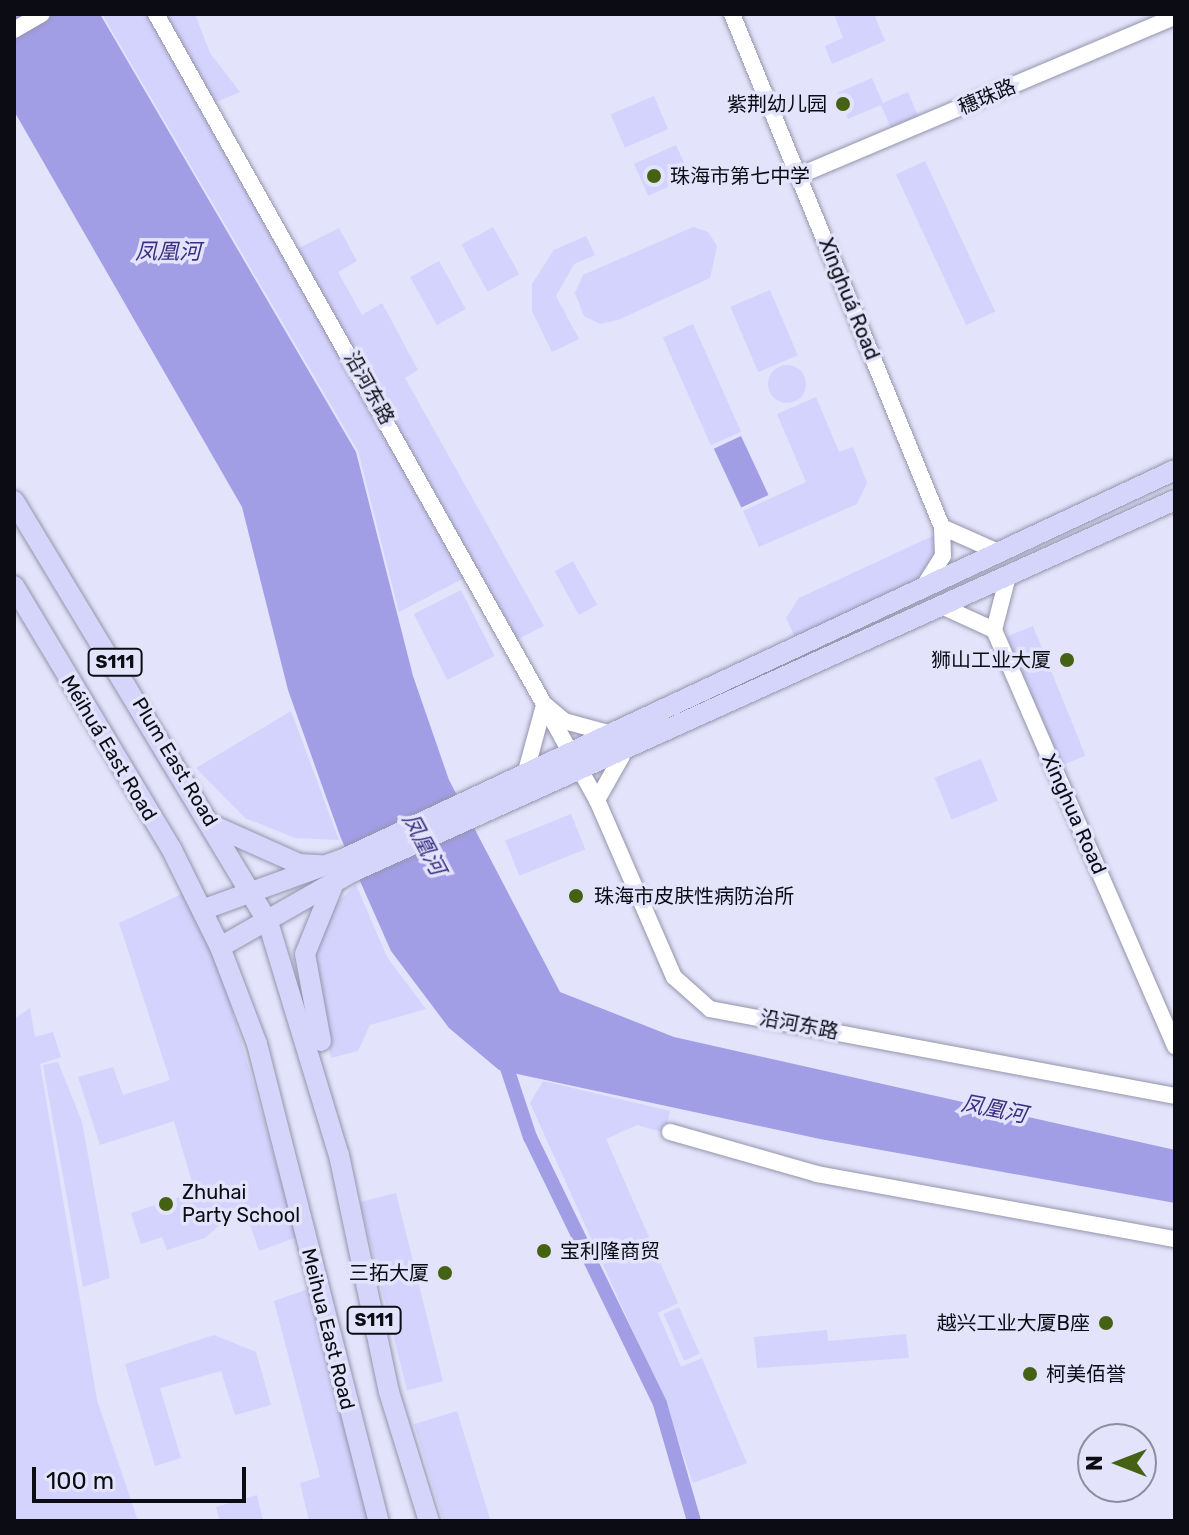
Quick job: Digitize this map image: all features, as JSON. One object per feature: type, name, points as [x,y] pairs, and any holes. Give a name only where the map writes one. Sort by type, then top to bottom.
[{"type":"main road","points":[[471,810],[526,771],[605,732],[1175,470]]},
{"type":"main road","points":[[202,910],[252,891],[338,870],[471,810],[579,775],[1175,500]]},
{"type":"main road","name":"Plum East Road","points":[[14,501],[214,826],[268,922],[327,1117]]},
{"type":"main road","name":"Méihuá East Road","points":[[14,586],[202,910]]},
{"type":"main road","points":[[214,826],[299,864],[338,870]]},
{"type":"main road","points":[[220,947],[268,922],[338,870]]},
{"type":"main road","points":[[327,1117],[305,954],[338,870]]},
{"type":"main road","name":"Meihua East Road","points":[[202,910],[220,947],[257,1044],[379,1521]]},
{"type":"main road","name":"S111","points":[[327,1117],[389,1392],[429,1521]]},
{"type":"street","points":[[14,30],[42,14]]},
{"type":"street","name":"沿河东路","points":[[156,14],[544,704],[579,775],[597,800],[674,977],[710,1009],[1175,1096]]},
{"type":"street","name":"Xīnghuá Road","points":[[732,14],[942,527]]},
{"type":"street","name":"穗珠路","points":[[798,176],[1175,17]]},
{"type":"street","points":[[924,586],[943,556],[942,527],[998,552]]},
{"type":"street","points":[[946,608],[994,630],[1007,580]]},
{"type":"street","name":"Xinghua Road","points":[[994,630],[1175,1046]]},
{"type":"street","points":[[526,771],[544,704]]},
{"type":"street","name":"沿河东路","points":[[544,704],[564,721],[605,732]]},
{"type":"street","points":[[597,800],[622,756]]},
{"type":"street","points":[[670,1132],[817,1174],[1175,1239]]},
{"type":"shaded area","points":[[102,14],[153,14],[468,576],[399,612],[358,451]]},
{"type":"shaded area","points":[[160,14],[195,14],[210,53],[240,92],[212,104]]},
{"type":"shaded area","points":[[834,14],[874,14],[885,41],[832,64],[825,46],[843,38]]},
{"type":"shaded area","points":[[872,78],[883,103],[908,92],[920,121],[893,133],[881,105],[848,119],[837,93]]},
{"type":"shaded area","points":[[654,96],[668,129],[625,148],[611,114]]},
{"type":"shaded area","points":[[676,145],[690,177],[648,196],[634,164]]},
{"type":"shaded area","points":[[925,161],[995,311],[966,325],[896,175]]},
{"type":"shaded area","points":[[493,227],[519,274],[488,292],[462,244]]},
{"type":"shaded area","points":[[693,227],[708,232],[717,246],[710,278],[618,320],[600,324],[584,316],[575,293],[583,275]]},
{"type":"shaded area","points":[[339,228],[357,261],[338,272],[362,315],[382,303],[418,370],[405,378],[544,626],[514,641],[295,250]]},
{"type":"shaded area","points":[[586,236],[595,255],[574,264],[556,296],[579,339],[552,352],[532,311],[532,284],[554,250]]},
{"type":"shaded area","points":[[439,261],[466,309],[437,325],[410,277]]},
{"type":"shaded area","points":[[770,290],[798,355],[758,372],[730,307]]},
{"type":"shaded area","points":[[693,324],[741,432],[711,445],[663,337]]},
{"type":"shaded area","points":[[787,365],[800,371],[806,384],[800,397],[787,403],[774,397],[768,384],[774,371]]},
{"type":"shaded area","points":[[816,397],[839,452],[853,447],[867,483],[857,504],[759,547],[743,511],[806,482],[777,414]]},
{"type":"shaded area","points":[[939,533],[938,555],[920,584],[797,641],[786,618],[799,598]]},
{"type":"shaded area","points":[[573,561],[597,605],[579,615],[555,571]]},
{"type":"shaded area","points":[[461,590],[495,656],[447,680],[414,614]]},
{"type":"shaded area","points":[[1033,626],[1085,756],[1059,766],[1007,636]]},
{"type":"shaded area","points":[[291,711],[339,840],[295,838],[245,818],[196,768]]},
{"type":"shaded area","points":[[981,759],[998,801],[951,819],[935,778]]},
{"type":"shaded area","points":[[571,814],[585,849],[519,876],[505,841]]},
{"type":"shaded area","points":[[356,885],[387,957],[426,1009],[370,1025],[358,1051],[331,1058],[315,981],[316,949],[331,908]]},
{"type":"shaded area","points":[[182,894],[215,950],[297,1237],[259,1251],[243,1204],[205,1238],[167,1250],[162,1237],[141,1244],[131,1213],[195,1192],[174,1121],[100,1145],[78,1077],[113,1067],[123,1095],[170,1080],[119,923]]},
{"type":"shaded area","points":[[30,1008],[35,1037],[53,1032],[61,1057],[40,1064],[97,1400],[138,1521],[14,1521],[14,1019]]},
{"type":"shaded area","points":[[58,1062],[82,1122],[110,1278],[83,1287],[43,1065]]},
{"type":"shaded area","points":[[543,1081],[670,1111],[665,1133],[637,1125],[606,1139],[678,1303],[658,1313],[681,1367],[702,1358],[747,1463],[693,1483],[665,1402],[530,1103]]},
{"type":"shaded area","points":[[396,1193],[443,1381],[407,1390],[360,1202]]},
{"type":"shaded area","points":[[311,1288],[373,1521],[309,1521],[300,1483],[320,1477],[274,1301]]},
{"type":"shaded area","points":[[679,1307],[700,1354],[684,1361],[663,1314]]},
{"type":"shaded area","points":[[827,1330],[828,1341],[906,1334],[909,1358],[757,1368],[754,1337]]},
{"type":"shaded area","points":[[214,1335],[256,1352],[271,1405],[235,1415],[221,1371],[160,1388],[181,1458],[155,1466],[125,1364]]},
{"type":"shaded area","points":[[457,1411],[491,1521],[444,1521],[414,1424]]},
{"type":"shaded area","points":[[257,1495],[263,1521],[220,1521],[216,1507]]},
{"type":"water","name":"凤凰河","points":[[14,14],[100,14],[356,452],[413,676],[449,780],[560,992],[674,1037],[1175,1150],[1175,1203],[820,1139],[499,1070],[449,1028],[391,951],[340,836],[288,690],[242,507],[14,111]]},
{"type":"water","points":[[741,436],[768,495],[741,508],[714,449]]},
{"type":"waterway","points":[[502,1053],[530,1137],[660,1404],[694,1521]]},
{"type":"place","name":"紫荆幼儿园","points":[[843,104]]},
{"type":"place","name":"珠海市第七中学","points":[[654,176]]},
{"type":"place","name":"狮山工业大厦","points":[[1067,660]]},
{"type":"place","name":"珠海市皮肤性病防治所","points":[[576,896]]},
{"type":"place","name":"Zhuhai Party School","points":[[166,1204]]},
{"type":"place","name":"宝利隆商贸","points":[[544,1251]]},
{"type":"place","name":"三拓大厦","points":[[445,1273]]},
{"type":"place","name":"越兴工业大厦B座","points":[[1106,1323]]},
{"type":"place","name":"柯美佰誉","points":[[1030,1374]]}]
